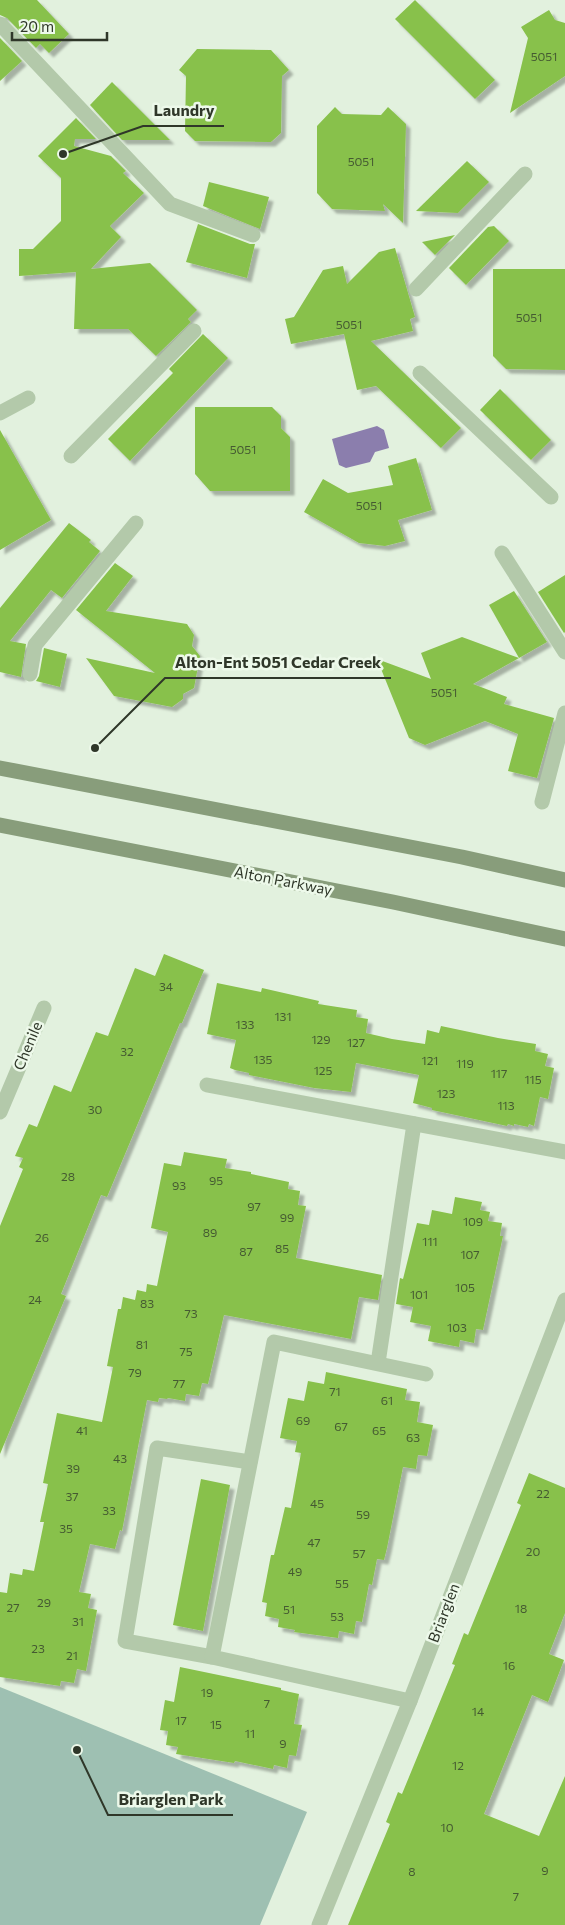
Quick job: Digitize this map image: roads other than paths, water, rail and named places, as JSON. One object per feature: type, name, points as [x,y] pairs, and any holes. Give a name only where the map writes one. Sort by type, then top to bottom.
[{"type":"main road","points":[[0,768],[443,853],[565,880]]},
{"type":"main road","name":"Alton Parkway","points":[[0,825],[393,902],[565,939]]},
{"type":"street","points":[[0,24],[170,204],[253,235]]},
{"type":"street","points":[[416,289],[525,174]]},
{"type":"street","points":[[71,456],[194,331]]},
{"type":"street","points":[[420,373],[551,497]]},
{"type":"street","points":[[0,413],[28,398]]},
{"type":"street","points":[[30,674],[35,645],[136,524]]},
{"type":"street","points":[[502,554],[565,652]]},
{"type":"street","points":[[542,802],[565,713]]},
{"type":"street","name":"Chenile","points":[[0,1112],[44,1008]]},
{"type":"street","points":[[206,1085],[565,1152]]},
{"type":"street","points":[[378,1363],[414,1124]]},
{"type":"street","name":"Briarglen","points":[[319,1925],[410,1701],[565,1300]]},
{"type":"street","points":[[212,1657],[274,1342],[426,1374]]},
{"type":"street","points":[[250,1462],[157,1448],[125,1641],[212,1657],[410,1701]]},
{"type":"place","name":"Laundry","points":[[63,154]]},
{"type":"place","name":"Alton-Ent 5051 Cedar Creek","points":[[95,748]]},
{"type":"place","name":"Briarglen Park","points":[[77,1750]]}]
